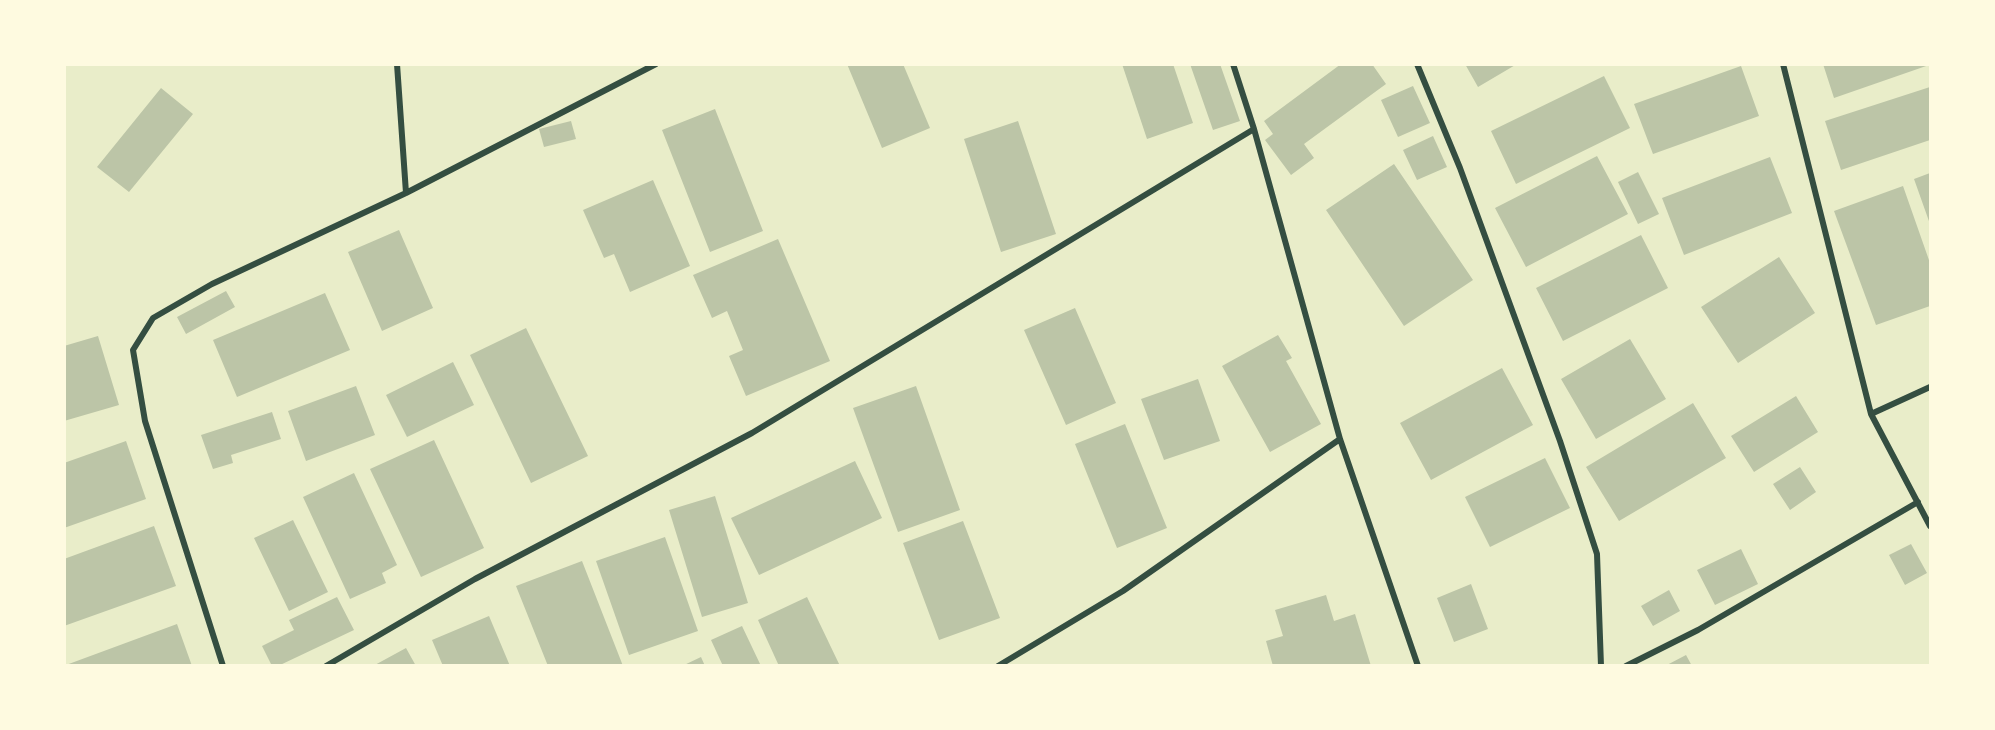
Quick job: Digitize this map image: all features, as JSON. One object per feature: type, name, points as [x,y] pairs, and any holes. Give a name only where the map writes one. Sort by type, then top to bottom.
[{"type":"street","points":[[397,64],[406,193]]},
{"type":"street","points":[[223,666],[145,421],[133,350],[153,318],[212,284],[406,193],[656,64]]},
{"type":"street","points":[[1233,64],[1254,129],[1340,439],[1418,666]]},
{"type":"street","points":[[1417,64],[1472,200],[1560,441],[1597,554],[1601,666]]},
{"type":"street","points":[[1783,64],[1871,414],[1930,526]]},
{"type":"street","points":[[326,666],[475,579],[752,434],[1254,129]]},
{"type":"street","points":[[1871,414],[1930,387]]},
{"type":"street","points":[[998,666],[1123,591],[1340,439]]},
{"type":"street","points":[[1626,666],[1698,630],[1918,502]]},
{"type":"building","points":[[847,64],[903,64],[930,128],[882,148]]},
{"type":"building","points":[[1122,64],[1173,64],[1193,123],[1147,139]]},
{"type":"building","points":[[1190,64],[1220,64],[1240,121],[1213,130]]},
{"type":"building","points":[[1341,64],[1372,64],[1386,84],[1304,144],[1314,158],[1291,175],[1265,140],[1273,134],[1264,121]]},
{"type":"building","points":[[1465,64],[1517,64],[1478,87]]},
{"type":"building","points":[[1823,64],[1929,64],[1929,65],[1834,98]]},
{"type":"building","points":[[1741,66],[1759,116],[1653,154],[1634,104]]},
{"type":"building","points":[[1604,76],[1630,128],[1516,184],[1491,131]]},
{"type":"building","points":[[1413,86],[1430,123],[1398,137],[1381,100]]},
{"type":"building","points":[[1930,87],[1930,140],[1841,170],[1825,121]]},
{"type":"building","points":[[161,88],[193,114],[129,192],[97,167]]},
{"type":"building","points":[[715,109],[763,231],[710,252],[662,130]]},
{"type":"building","points":[[571,121],[576,139],[544,147],[539,129]]},
{"type":"building","points":[[1018,121],[1056,234],[1001,252],[964,139]]},
{"type":"building","points":[[1433,136],[1447,167],[1417,180],[1403,150]]},
{"type":"building","points":[[1597,156],[1628,214],[1526,267],[1495,208]]},
{"type":"building","points":[[1770,157],[1792,213],[1684,255],[1662,198]]},
{"type":"building","points":[[1394,164],[1473,280],[1404,326],[1326,210]]},
{"type":"building","points":[[1638,172],[1659,214],[1638,224],[1618,182]]},
{"type":"building","points":[[1930,173],[1930,224],[1914,179]]},
{"type":"building","points":[[653,180],[690,266],[630,292],[614,254],[604,258],[583,210]]},
{"type":"building","points":[[1903,186],[1930,263],[1930,306],[1876,325],[1834,211]]},
{"type":"building","points":[[399,230],[433,308],[382,331],[348,252]]},
{"type":"building","points":[[1641,235],[1668,288],[1563,341],[1536,288]]},
{"type":"building","points":[[778,239],[830,361],[746,396],[729,356],[743,350],[727,311],[712,318],[693,275]]},
{"type":"building","points":[[1779,257],[1815,313],[1738,363],[1701,307]]},
{"type":"building","points":[[226,291],[235,307],[186,334],[177,317]]},
{"type":"building","points":[[325,293],[350,350],[237,397],[213,340]]},
{"type":"building","points":[[1075,308],[1116,403],[1066,425],[1024,330]]},
{"type":"building","points":[[526,328],[588,456],[531,483],[470,355]]},
{"type":"building","points":[[1278,335],[1292,358],[1286,361],[1321,424],[1270,452],[1222,366]]},
{"type":"building","points":[[98,336],[119,405],[64,421],[64,346]]},
{"type":"building","points":[[1630,339],[1666,399],[1596,439],[1561,379]]},
{"type":"building","points":[[453,362],[474,405],[407,437],[386,395]]},
{"type":"building","points":[[1502,368],[1533,425],[1431,480],[1400,423]]},
{"type":"building","points":[[1198,379],[1220,441],[1164,460],[1141,399]]},
{"type":"building","points":[[356,386],[375,435],[306,461],[288,411]]},
{"type":"building","points":[[916,386],[960,510],[898,532],[853,408]]},
{"type":"building","points":[[1796,396],[1818,432],[1754,472],[1731,436]]},
{"type":"building","points":[[1693,403],[1726,458],[1619,521],[1586,467]]},
{"type":"building","points":[[272,412],[281,439],[231,455],[233,463],[213,469],[201,435]]},
{"type":"building","points":[[1125,424],[1167,528],[1117,548],[1075,444]]},
{"type":"building","points":[[434,440],[484,548],[421,577],[370,469]]},
{"type":"building","points":[[126,441],[146,499],[64,528],[64,463]]},
{"type":"building","points":[[1545,458],[1570,508],[1490,547],[1465,497]]},
{"type":"building","points":[[855,461],[882,518],[759,575],[731,518]]},
{"type":"building","points":[[1800,467],[1816,492],[1790,510],[1773,484]]},
{"type":"building","points":[[354,473],[397,565],[382,573],[386,583],[350,599],[303,497]]},
{"type":"building","points":[[715,496],[748,603],[702,617],[669,510]]},
{"type":"building","points":[[293,520],[328,592],[289,611],[254,538]]},
{"type":"building","points":[[963,521],[1000,618],[939,640],[903,543]]},
{"type":"building","points":[[154,526],[176,586],[64,626],[64,559]]},
{"type":"building","points":[[665,537],[698,631],[629,655],[596,561]]},
{"type":"building","points":[[1911,544],[1927,573],[1905,585],[1889,555]]},
{"type":"building","points":[[1741,549],[1758,584],[1715,605],[1697,570]]},
{"type":"building","points":[[582,561],[623,666],[548,666],[516,586]]},
{"type":"building","points":[[1471,584],[1488,629],[1454,642],[1437,598]]},
{"type":"building","points":[[1669,590],[1680,611],[1653,626],[1641,606]]},
{"type":"building","points":[[1326,595],[1334,621],[1355,614],[1371,666],[1273,666],[1266,641],[1283,636],[1275,610]]},
{"type":"building","points":[[337,597],[354,630],[278,666],[272,666],[262,646],[294,630],[289,620]]},
{"type":"building","points":[[807,597],[840,666],[779,666],[758,620]]},
{"type":"building","points":[[489,616],[510,666],[443,666],[432,640]]},
{"type":"building","points":[[177,624],[192,666],[66,666],[66,665]]},
{"type":"building","points":[[742,626],[761,666],[723,666],[711,640]]},
{"type":"building","points":[[406,648],[416,666],[373,666]]},
{"type":"building","points":[[1686,655],[1692,666],[1665,666]]},
{"type":"building","points":[[701,657],[705,666],[682,666]]}]
